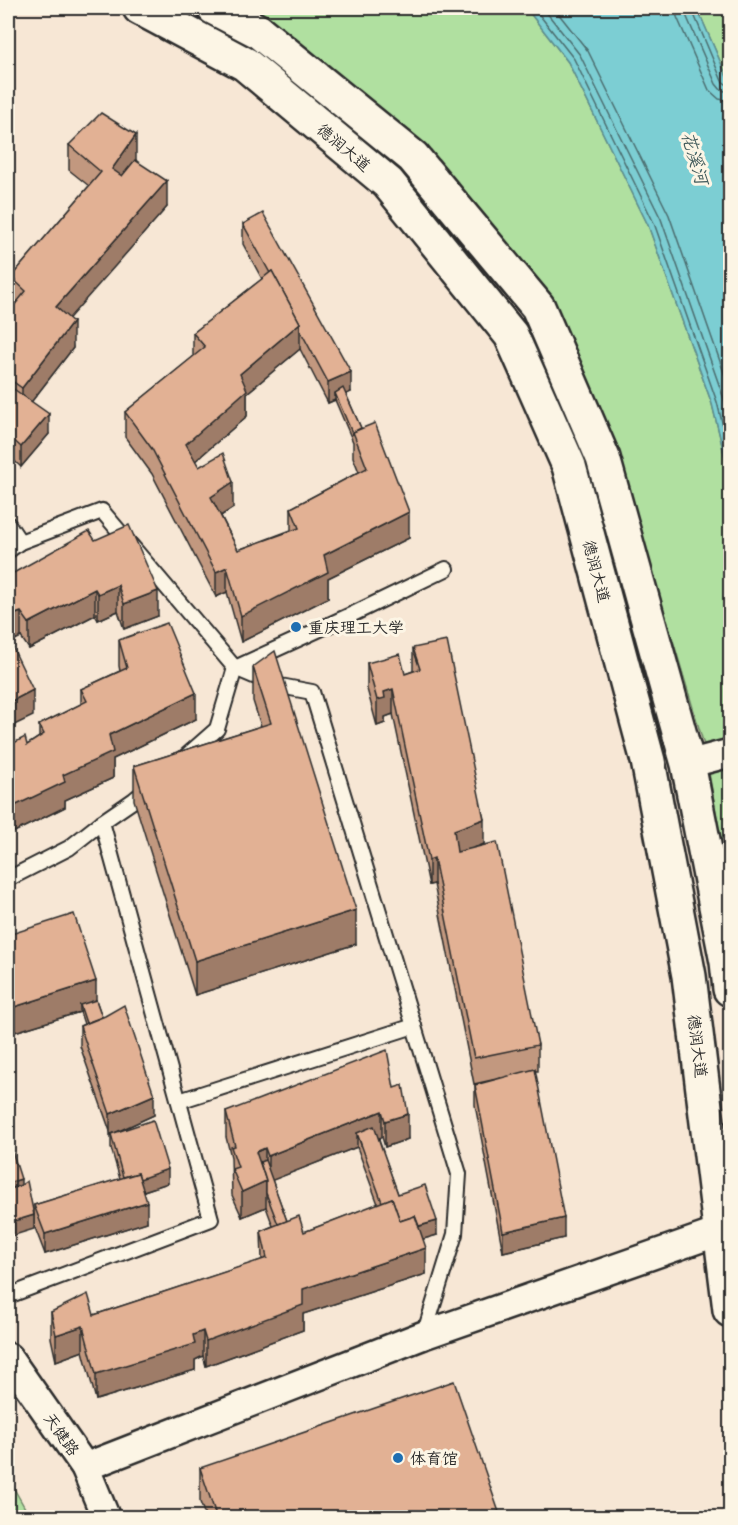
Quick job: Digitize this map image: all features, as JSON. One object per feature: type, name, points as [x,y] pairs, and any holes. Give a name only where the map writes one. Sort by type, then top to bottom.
[{"type":"main road","name":"德润大道","points":[[140,8],[245,64],[388,183],[512,335],[570,466],[648,761],[689,976],[730,1310]]},
{"type":"main road","points":[[214,8],[258,31],[413,157],[538,307],[603,458],[688,764],[727,962],[730,989]]},
{"type":"street","points":[[688,764],[728,754]]},
{"type":"street","points":[[85,1467],[424,1335],[721,1231]]},
{"type":"street","name":"天健路","points":[[8,1357],[85,1467],[106,1518]]},
{"type":"lane","points":[[8,551],[21,542],[102,511],[235,668],[275,685],[312,692],[459,1174],[455,1234],[424,1335]]},
{"type":"lane","points":[[8,524],[21,542]]},
{"type":"lane","points":[[175,765],[217,729],[235,668],[446,569]]},
{"type":"lane","points":[[8,879],[69,848],[159,779]]},
{"type":"lane","points":[[8,1296],[212,1219],[102,822]]},
{"type":"lane","points":[[179,1101],[414,1026]]},
{"type":"green space","points":[[246,8],[526,8],[568,62],[648,225],[712,404],[730,478],[730,892],[704,745],[625,479],[546,300]]},
{"type":"green space","points":[[697,8],[730,8],[730,84]]},
{"type":"green space","points":[[8,1478],[30,1517],[8,1517]]},
{"type":"water","name":"花溪河","points":[[526,8],[697,8],[730,84],[730,478],[712,404],[648,225],[568,62]]},
{"type":"building","points":[[101,113],[136,135],[112,169],[122,176],[135,160],[167,181],[56,307],[73,322],[22,388],[8,378],[8,313],[26,291],[11,277],[101,172],[69,145]]},
{"type":"building","points":[[263,213],[351,372],[328,382],[300,330],[300,323],[243,224]]},
{"type":"building","points":[[272,271],[300,323],[240,374],[247,390],[186,444],[199,467],[223,453],[233,482],[211,497],[238,550],[299,528],[291,508],[367,468],[353,432],[375,423],[409,512],[324,555],[328,572],[241,616],[227,567],[216,572],[152,449],[125,412],[205,347],[193,333]]},
{"type":"building","points":[[8,385],[49,414],[21,447],[8,435]]},
{"type":"building","points":[[343,388],[361,428],[353,432],[353,435],[335,393]]},
{"type":"building","points":[[129,525],[158,591],[124,604],[118,585],[98,594],[95,589],[29,623],[21,612],[8,617],[8,576],[89,531],[95,540]]},
{"type":"building","points":[[167,623],[196,693],[109,735],[113,752],[63,775],[65,782],[8,809],[8,746],[25,737],[27,745],[44,734],[39,725],[87,701],[81,689],[127,668],[119,640]]},
{"type":"building","points":[[447,641],[484,819],[454,830],[457,852],[497,842],[538,1045],[474,1058],[434,858],[429,860],[393,689],[384,692],[385,698],[377,700],[367,663],[400,654],[405,674],[420,669],[413,648]]},
{"type":"building","points":[[11,644],[33,690],[8,703],[8,645]]},
{"type":"building","points":[[275,651],[356,910],[195,961],[134,766],[271,723],[253,667]]},
{"type":"building","points":[[74,914],[96,981],[8,1009],[8,935]]},
{"type":"building","points":[[96,1000],[102,1017],[86,1023],[80,1005]]},
{"type":"building","points":[[124,1005],[154,1095],[110,1114],[80,1026]]},
{"type":"building","points":[[387,1050],[394,1088],[403,1085],[408,1114],[385,1121],[382,1111],[268,1156],[265,1148],[256,1152],[266,1181],[242,1192],[232,1169],[238,1167],[231,1147],[235,1146],[226,1112]]},
{"type":"building","points":[[535,1069],[564,1218],[503,1232],[475,1085]]},
{"type":"building","points":[[153,1120],[168,1169],[140,1179],[138,1173],[123,1177],[111,1134]]},
{"type":"building","points":[[374,1126],[398,1194],[425,1185],[437,1221],[419,1226],[415,1216],[400,1221],[392,1198],[382,1202],[357,1133]]},
{"type":"building","points":[[8,1138],[21,1179],[8,1183]]},
{"type":"building","points":[[265,1160],[287,1221],[278,1224],[266,1193],[266,1181],[260,1162]]},
{"type":"building","points":[[138,1173],[147,1202],[45,1234],[34,1205]]},
{"type":"building","points":[[27,1181],[34,1215],[8,1223],[8,1190]]},
{"type":"building","points":[[392,1198],[400,1221],[415,1216],[426,1248],[303,1289],[303,1305],[206,1341],[203,1331],[193,1335],[195,1344],[96,1374],[83,1326],[56,1335],[51,1312],[88,1294],[94,1315],[267,1258],[261,1231],[299,1216],[304,1232]]},
{"type":"building","name":"体育馆","points":[[454,1381],[501,1518],[217,1518],[200,1468]]},
{"type":"place","name":"重庆理工大学","points":[[296,627]]},
{"type":"place","name":"体育馆","points":[[398,1458]]}]
